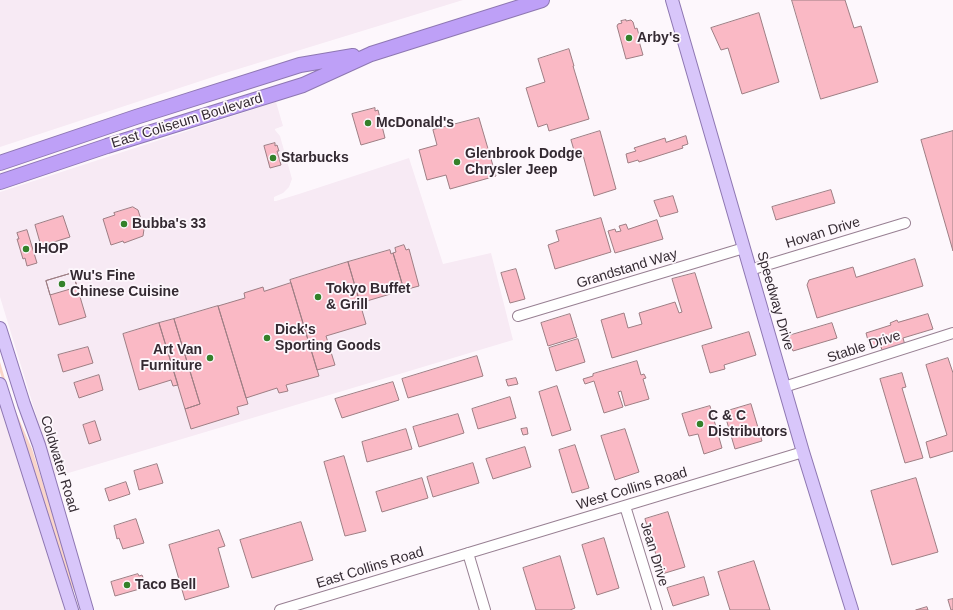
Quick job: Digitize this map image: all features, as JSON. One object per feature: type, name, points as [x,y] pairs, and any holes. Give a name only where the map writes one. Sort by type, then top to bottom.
[{"type":"highway","name":"East Coliseum Boulevard","points":[[0,182],[107,146],[303,84],[371,54],[542,0]]},
{"type":"highway","name":"East Coliseum Boulevard","points":[[0,163],[136,117],[300,65],[371,54]]},
{"type":"main road","name":"Speedway Drive","points":[[672,0],[803,452],[852,610]]},
{"type":"main road","name":"Coldwater Road","points":[[0,328],[24,404],[39,445],[87,610]]},
{"type":"main road","points":[[0,384],[72,610]]},
{"type":"main road","points":[[65,590],[70,592],[80,610]]},
{"type":"street","name":"Hovan Drive","points":[[750,270],[905,223]]},
{"type":"street","name":"Grandstand Way","points":[[518,316],[744,248]]},
{"type":"street","name":"Stable Drive","points":[[784,387],[953,334]]},
{"type":"street","name":"West Collins Road","points":[[468,553],[803,452]]},
{"type":"street","name":"Jean Drive","points":[[625,506],[657,610]]},
{"type":"street","name":"East Collins Road","points":[[280,610],[468,553]]},
{"type":"street","points":[[468,553],[485,610]]},
{"type":"shaded area","points":[[0,0],[463,0],[222,74],[0,147]]},
{"type":"shaded area","points":[[276,102],[283,126],[275,130],[280,136],[292,179],[289,187],[283,193],[274,197],[274,201],[409,158],[443,264],[491,253],[513,340],[55,477],[0,297],[0,192]]},
{"type":"shaded area","points":[[0,362],[12,403],[32,449],[81,603],[65,573],[0,372]]},
{"type":"shaded area","points":[[0,405],[36,511],[66,610],[0,610]]},
{"type":"building","points":[[792,0],[845,0],[854,28],[861,26],[878,82],[821,99]]},
{"type":"building","points":[[759,13],[779,82],[742,94],[728,48],[721,50],[711,28]]},
{"type":"building","name":"Arby's","points":[[631,20],[635,29],[637,28],[643,55],[626,59],[617,26],[618,24],[622,23],[621,21]]},
{"type":"building","points":[[569,49],[589,119],[549,131],[547,124],[538,127],[526,88],[545,82],[538,59]]},
{"type":"building","name":"McDonald's","points":[[375,108],[375,111],[378,110],[385,138],[361,145],[352,114]]},
{"type":"building","name":"Glenbrook Dodge Chrysler Jeep","points":[[479,118],[496,176],[450,189],[446,175],[427,180],[419,150],[437,145],[433,130]]},
{"type":"building","points":[[600,131],[616,189],[594,196],[583,155],[576,157],[571,140]]},
{"type":"building","points":[[953,131],[953,251],[921,140]]},
{"type":"building","points":[[686,136],[688,144],[682,146],[683,148],[639,162],[638,160],[628,163],[626,154],[636,151],[634,148],[665,138],[666,142]]},
{"type":"building","name":"Starbucks","points":[[275,143],[275,146],[277,145],[279,151],[277,151],[281,165],[270,168],[264,146]]},
{"type":"building","points":[[831,190],[835,203],[776,220],[772,207]]},
{"type":"building","points":[[673,196],[678,212],[660,217],[654,201]]},
{"type":"building","name":"Bubba's 33","points":[[133,207],[138,210],[144,229],[143,236],[124,243],[123,241],[111,245],[103,219],[115,215],[114,213]]},
{"type":"building","points":[[63,216],[70,237],[41,246],[35,225]]},
{"type":"building","points":[[601,218],[611,252],[555,269],[548,245],[559,241],[556,231]]},
{"type":"building","points":[[657,220],[663,239],[615,253],[608,231],[615,229],[616,232],[621,231],[619,226],[626,224],[628,229]]},
{"type":"building","name":"IHOP","points":[[27,230],[37,263],[27,266],[25,258],[23,259],[17,239],[19,239],[17,233]]},
{"type":"building","points":[[404,245],[406,250],[409,249],[419,286],[404,290],[393,253],[396,252],[395,248]]},
{"type":"building","points":[[390,250],[391,254],[393,253],[404,290],[360,303],[348,262]]},
{"type":"building","points":[[915,259],[923,286],[817,318],[807,285],[809,280],[853,267],[856,277]]},
{"type":"building","points":[[348,262],[366,324],[326,336],[335,365],[317,370],[290,280]]},
{"type":"building","points":[[516,269],[525,299],[510,303],[501,273]]},
{"type":"building","points":[[73,273],[86,317],[59,325],[46,281]]},
{"type":"building","name":"Wu's Fine Chinese Cuisine","points":[[73,273],[77,287],[50,295],[46,281]]},
{"type":"building","points":[[695,273],[712,328],[612,358],[601,320],[624,313],[628,328],[642,324],[639,313],[675,302],[679,313],[682,312],[672,279]]},
{"type":"building","name":"Dick's Sporting Goods","points":[[291,283],[319,376],[286,385],[288,391],[279,393],[277,388],[246,398],[218,306],[245,298],[244,293],[263,287],[264,291]]},
{"type":"building","name":"Art Van Furniture","points":[[218,306],[248,404],[237,407],[239,414],[191,429],[185,409],[200,404],[174,319]]},
{"type":"building","points":[[570,314],[577,337],[548,346],[541,323]]},
{"type":"building","points":[[928,314],[933,329],[903,338],[905,345],[883,352],[880,345],[870,348],[866,333],[891,325],[890,323],[897,320],[898,322]]},
{"type":"building","points":[[174,319],[200,404],[185,409],[159,323]]},
{"type":"building","points":[[159,323],[178,385],[173,386],[171,380],[139,390],[123,334]]},
{"type":"building","points":[[832,323],[837,338],[793,351],[788,336]]},
{"type":"building","points":[[749,332],[756,355],[724,365],[725,369],[710,373],[702,346]]},
{"type":"building","points":[[578,339],[585,362],[556,371],[549,348]]},
{"type":"building","points":[[88,347],[93,363],[63,372],[58,355]]},
{"type":"building","points":[[477,356],[483,376],[408,398],[402,379]]},
{"type":"building","points":[[948,358],[953,373],[953,451],[930,458],[926,442],[947,435],[926,365]]},
{"type":"building","points":[[637,361],[641,375],[644,374],[646,378],[643,379],[649,399],[625,406],[621,391],[618,392],[623,407],[604,413],[594,381],[585,384],[583,379],[593,376],[593,374]]},
{"type":"building","points":[[902,373],[906,387],[902,388],[923,458],[905,463],[880,379]]},
{"type":"building","points":[[99,375],[103,390],[79,398],[74,383]]},
{"type":"building","points":[[516,378],[518,384],[508,386],[506,380]]},
{"type":"building","points":[[393,382],[399,400],[342,418],[335,399]]},
{"type":"building","points":[[557,386],[571,430],[552,436],[539,392]]},
{"type":"building","points":[[510,397],[516,418],[478,429],[472,409]]},
{"type":"building","points":[[751,404],[762,441],[735,449],[724,412]]},
{"type":"building","name":"C & C Distributors","points":[[710,406],[722,448],[704,454],[698,434],[689,436],[682,414]]},
{"type":"building","points":[[458,414],[464,433],[419,447],[413,427]]},
{"type":"building","points":[[95,421],[101,440],[89,444],[83,425]]},
{"type":"building","points":[[527,428],[528,434],[523,435],[521,429]]},
{"type":"building","points":[[406,429],[412,449],[367,462],[362,442]]},
{"type":"building","points":[[625,429],[639,472],[615,480],[601,436]]},
{"type":"building","points":[[575,445],[589,488],[572,493],[559,450]]},
{"type":"building","points":[[525,447],[531,467],[493,479],[486,459]]},
{"type":"building","points":[[344,456],[366,531],[345,536],[324,462]]},
{"type":"building","points":[[473,463],[479,483],[433,497],[427,477]]},
{"type":"building","points":[[157,464],[163,483],[139,490],[134,471]]},
{"type":"building","points":[[422,478],[428,498],[382,512],[376,492]]},
{"type":"building","points":[[916,478],[938,552],[892,565],[871,491]]},
{"type":"building","points":[[126,482],[130,494],[109,501],[105,489]]},
{"type":"building","points":[[668,512],[685,567],[662,574],[645,519]]},
{"type":"building","points":[[136,519],[144,543],[123,549],[119,538],[117,539],[114,526]]},
{"type":"building","points":[[301,522],[313,560],[252,578],[240,540]]},
{"type":"building","points":[[219,530],[225,546],[218,548],[229,587],[185,600],[169,545]]},
{"type":"building","points":[[604,538],[619,588],[597,595],[582,545]]},
{"type":"building","points":[[560,556],[575,608],[570,610],[536,610],[523,568]]},
{"type":"building","points":[[754,561],[770,610],[730,610],[718,572]]},
{"type":"building","name":"Taco Bell","points":[[138,574],[139,576],[142,575],[145,582],[142,583],[143,588],[115,596],[111,582]]},
{"type":"building","points":[[704,577],[709,595],[673,606],[667,588]]},
{"type":"building","points":[[953,599],[953,610],[951,610],[948,600]]},
{"type":"building","points":[[927,607],[928,610],[916,610]]},
{"type":"place","name":"Arby's","points":[[629,38]]},
{"type":"place","name":"McDonald's","points":[[368,123]]},
{"type":"place","name":"Starbucks","points":[[273,158]]},
{"type":"place","name":"Glenbrook Dodge Chrysler Jeep","points":[[457,162]]},
{"type":"place","name":"Bubba's 33","points":[[124,224]]},
{"type":"place","name":"IHOP","points":[[26,249]]},
{"type":"place","name":"Wu's Fine Chinese Cuisine","points":[[62,284]]},
{"type":"place","name":"Tokyo Buffet & Grill","points":[[318,297]]},
{"type":"place","name":"Dick's Sporting Goods","points":[[267,338]]},
{"type":"place","name":"Art Van Furniture","points":[[210,358]]},
{"type":"place","name":"C & C Distributors","points":[[700,424]]},
{"type":"place","name":"Taco Bell","points":[[127,585]]}]
